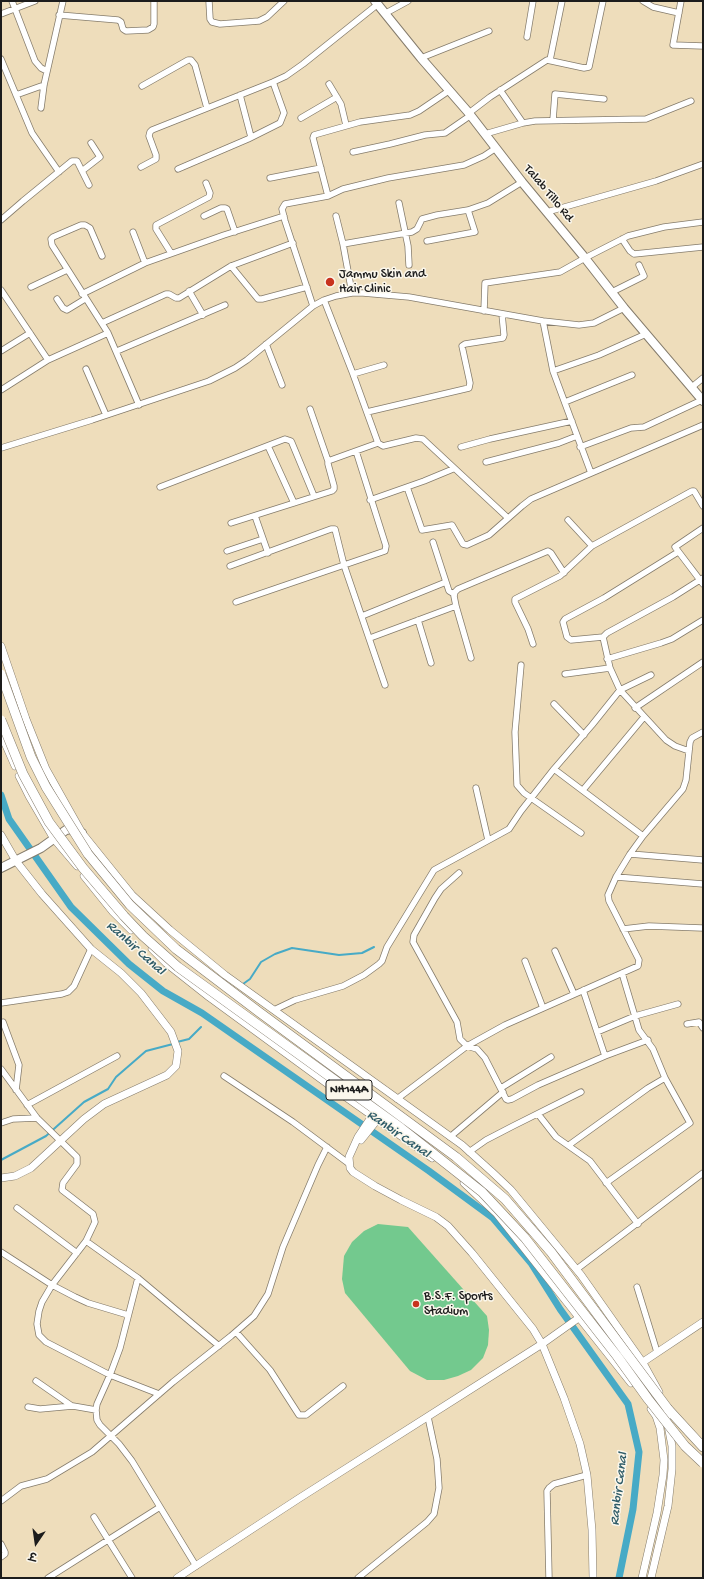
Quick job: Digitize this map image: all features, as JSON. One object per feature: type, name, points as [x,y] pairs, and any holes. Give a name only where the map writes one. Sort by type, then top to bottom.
[{"type":"highway","name":"NH144A","points":[[1,674],[31,757],[46,787],[88,854],[130,905],[176,949],[456,1157],[505,1199],[551,1252],[668,1410],[703,1447]]},
{"type":"highway","name":"NH144A","points":[[1,720],[24,774],[49,822],[83,868],[124,916],[147,940],[178,967],[407,1133],[482,1192],[525,1238],[685,1446],[703,1462]]},
{"type":"main road","name":"Talab Tillo Rd","points":[[377,3],[421,58],[470,114],[522,182],[624,308],[703,400]]},
{"type":"main road","points":[[1,868],[41,848],[66,830],[71,829],[82,833]]},
{"type":"street","points":[[12,1],[35,61],[41,68],[47,71]]},
{"type":"street","points":[[1,14],[35,1]]},
{"type":"street","points":[[41,108],[44,85],[63,1]]},
{"type":"street","points":[[59,15],[118,20],[121,22],[123,29],[126,31],[148,30],[153,27],[154,24],[154,1]]},
{"type":"street","points":[[209,1],[210,19],[212,22],[220,24],[259,22],[267,17],[284,1]]},
{"type":"street","points":[[386,13],[408,1]]},
{"type":"street","points":[[527,37],[533,1]]},
{"type":"street","points":[[550,60],[562,1]]},
{"type":"street","points":[[353,152],[390,144],[425,134],[445,133],[500,90],[544,61],[550,60],[584,68],[589,66],[603,1]]},
{"type":"street","points":[[643,1],[653,7],[679,13]]},
{"type":"street","points":[[681,1],[673,45],[703,46]]},
{"type":"street","points":[[141,167],[156,159],[149,136],[150,132],[274,82],[299,67],[377,3]]},
{"type":"street","points":[[421,58],[489,31]]},
{"type":"street","points":[[1,59],[36,140],[59,172]]},
{"type":"street","points":[[142,86],[188,60],[191,60],[195,64],[207,108]]},
{"type":"street","points":[[178,168],[278,125],[284,114],[274,82]]},
{"type":"street","points":[[329,84],[342,107],[346,125]]},
{"type":"street","points":[[16,95],[44,85]]},
{"type":"street","points":[[328,196],[322,168],[313,138],[314,134],[360,122],[410,115],[419,111],[450,90]]},
{"type":"street","points":[[500,90],[523,123]]},
{"type":"street","points":[[553,120],[555,94],[604,99]]},
{"type":"street","points":[[240,95],[251,137]]},
{"type":"street","points":[[301,118],[337,97]]},
{"type":"street","points":[[485,134],[523,123],[553,120],[646,119],[691,101]]},
{"type":"street","points":[[82,171],[100,157],[91,143]]},
{"type":"street","points":[[312,306],[282,209],[285,204],[328,196],[343,189],[381,180],[469,164],[496,148]]},
{"type":"street","points":[[1,220],[23,200],[72,161],[76,160],[89,185]]},
{"type":"street","points":[[547,212],[656,182],[703,164]]},
{"type":"street","points":[[270,178],[322,168]]},
{"type":"street","points":[[343,244],[415,231],[422,219],[468,210],[496,199],[522,182]]},
{"type":"street","points":[[171,253],[156,229],[156,225],[209,197],[210,193],[206,184]]},
{"type":"street","points":[[399,203],[406,233],[409,265]]},
{"type":"street","points":[[204,216],[222,208],[227,209],[235,232]]},
{"type":"street","points":[[427,241],[475,232],[468,210]]},
{"type":"street","points":[[57,299],[63,308],[67,310],[84,296],[145,263],[284,216]]},
{"type":"street","points":[[336,216],[352,293]]},
{"type":"street","points":[[484,311],[486,283],[560,272],[622,239],[654,229],[703,222]]},
{"type":"street","points":[[102,256],[90,228],[85,225],[81,225],[53,237],[51,240],[52,245],[108,333],[139,405]]},
{"type":"street","points":[[133,232],[145,263]]},
{"type":"street","points":[[622,239],[630,251],[634,254],[703,247]]},
{"type":"street","points":[[102,323],[166,294],[177,298],[231,266],[293,243]]},
{"type":"street","points":[[612,292],[644,276],[639,265]]},
{"type":"street","points":[[231,266],[258,299],[307,287]]},
{"type":"street","points":[[31,287],[68,270]]},
{"type":"street","points":[[1,290],[48,360]]},
{"type":"street","points":[[189,291],[203,315]]},
{"type":"street","points":[[1,448],[210,381],[236,368],[312,306],[324,300],[352,293],[372,293],[409,297],[579,326],[602,320],[624,308]]},
{"type":"street","points":[[324,300],[378,443],[383,446],[420,438],[440,454],[454,469],[508,518]]},
{"type":"street","points":[[117,351],[224,305]]},
{"type":"street","points":[[367,412],[469,388],[470,383],[462,346],[465,344],[503,338],[502,314]]},
{"type":"street","points":[[543,321],[553,371],[580,447],[591,472]]},
{"type":"street","points":[[1,351],[30,333]]},
{"type":"street","points":[[1,390],[48,360],[108,333]]},
{"type":"street","points":[[553,371],[599,355],[646,334]]},
{"type":"street","points":[[266,344],[282,385]]},
{"type":"street","points":[[353,374],[384,365]]},
{"type":"street","points":[[86,369],[106,415]]},
{"type":"street","points":[[565,402],[632,376]]},
{"type":"street","points":[[692,387],[703,378]]},
{"type":"street","points":[[580,447],[631,428],[642,428],[703,400]]},
{"type":"street","points":[[231,523],[334,489],[328,461],[310,409]]},
{"type":"street","points":[[461,448],[490,439],[572,421]]},
{"type":"street","points":[[407,487],[422,530],[452,525],[465,545],[485,537],[531,499],[703,425]]},
{"type":"street","points":[[486,462],[559,443],[577,436]]},
{"type":"street","points":[[160,487],[285,439],[291,441],[314,496]]},
{"type":"street","points":[[328,461],[378,443]]},
{"type":"street","points":[[268,446],[294,503]]},
{"type":"street","points":[[236,602],[383,552],[386,549],[356,451]]},
{"type":"street","points":[[370,500],[454,469]]},
{"type":"street","points":[[533,644],[528,629],[514,600],[554,580],[564,573],[592,546],[692,490],[703,506]]},
{"type":"street","points":[[255,516],[268,553]]},
{"type":"street","points":[[568,520],[592,546]]},
{"type":"street","points":[[230,566],[333,528],[336,531],[344,565],[385,685]]},
{"type":"street","points":[[678,552],[622,587],[563,620],[563,626],[567,637],[571,640],[603,637],[606,633],[702,581],[678,552],[675,546],[703,528]]},
{"type":"street","points":[[227,551],[263,539]]},
{"type":"street","points":[[433,542],[449,591],[454,594]]},
{"type":"street","points":[[471,658],[456,606],[454,594],[458,589],[548,551],[552,553],[564,573]]},
{"type":"street","points":[[362,616],[446,582]]},
{"type":"street","points":[[370,638],[456,606]]},
{"type":"street","points":[[418,620],[431,663]]},
{"type":"street","points":[[607,659],[672,639],[703,620]]},
{"type":"street","points":[[603,637],[607,659],[620,690],[666,740],[689,751]]},
{"type":"street","points":[[1,646],[26,719],[46,769],[82,833],[132,895],[170,930],[224,975],[450,1137],[511,1190],[577,1269],[643,1363],[662,1399],[669,1430],[672,1457],[671,1483],[664,1524],[651,1578]]},
{"type":"street","points":[[635,708],[703,662]]},
{"type":"street","points":[[521,665],[515,732],[516,780],[519,788],[581,832]]},
{"type":"street","points":[[565,674],[610,668]]},
{"type":"street","points":[[274,1010],[295,1000],[343,986],[364,975],[379,964],[382,961],[387,947],[431,873],[438,867],[488,840],[505,833],[554,769],[584,735],[620,690],[651,675]]},
{"type":"street","points":[[554,704],[584,735]]},
{"type":"street","points":[[583,790],[644,717]]},
{"type":"street","points":[[397,1099],[467,1046],[505,1025],[636,966],[639,962],[608,899],[610,889],[641,834],[683,789],[686,780],[691,740],[703,732]]},
{"type":"street","points":[[1,734],[29,796],[54,839],[113,912],[166,963],[209,997],[373,1120],[455,1174],[497,1214],[651,1409],[656,1416],[660,1428],[664,1460],[657,1513],[642,1578]]},
{"type":"street","points":[[554,769],[641,834]]},
{"type":"street","points":[[476,788],[488,840]]},
{"type":"street","points":[[1,836],[42,894],[92,950],[135,986],[170,1032],[175,1040],[178,1051],[177,1060],[172,1071],[104,1104],[59,1139],[39,1161],[22,1173],[15,1176],[1,1178]]},
{"type":"street","points":[[630,854],[703,860]]},
{"type":"street","points":[[458,873],[435,898],[413,939],[457,1022],[460,1039],[467,1046],[477,1049],[485,1058],[506,1099],[510,1100],[538,1085],[605,1056],[648,1040]]},
{"type":"street","points":[[616,877],[703,884]]},
{"type":"street","points":[[623,930],[649,926],[702,928]]},
{"type":"street","points":[[1,1003],[68,992],[74,986],[92,950]]},
{"type":"street","points":[[554,951],[574,994]]},
{"type":"street","points":[[525,961],[543,1008]]},
{"type":"street","points":[[606,1182],[690,1123],[665,1078],[653,1049],[648,1040],[640,1032],[622,973]]},
{"type":"street","points":[[583,990],[605,1056]]},
{"type":"street","points":[[597,1032],[635,1016],[678,1004]]},
{"type":"street","points":[[3,1022],[19,1065],[16,1090]]},
{"type":"street","points":[[687,1024],[699,1022],[703,1028]]},
{"type":"street","points":[[27,1105],[117,1056]]},
{"type":"street","points":[[450,1137],[502,1090],[551,1057]]},
{"type":"street","points":[[1,1069],[37,1118],[74,1153],[78,1161],[63,1183],[62,1190],[93,1214],[95,1218],[95,1226],[86,1241],[52,1286],[40,1306],[37,1324],[39,1335],[46,1342],[110,1375],[159,1394]]},
{"type":"street","points":[[224,1076],[293,1122],[348,1162],[353,1172],[375,1186],[436,1217],[448,1226],[472,1253],[533,1329],[542,1344],[564,1398],[580,1444],[587,1475],[592,1530],[593,1578]]},
{"type":"street","points":[[569,1145],[648,1088],[665,1078]]},
{"type":"street","points":[[469,1152],[493,1137],[581,1092]]},
{"type":"street","points":[[538,1114],[556,1137],[590,1161],[638,1224]]},
{"type":"street","points":[[1,1123],[13,1119],[37,1118]]},
{"type":"street","points":[[348,1162],[350,1152],[373,1120]]},
{"type":"street","points":[[1,1501],[21,1486],[42,1481],[54,1476],[87,1455],[112,1436],[159,1394],[254,1316],[268,1294],[283,1247],[318,1165],[327,1148]]},
{"type":"street","points":[[577,1269],[638,1224],[703,1172]]},
{"type":"street","points":[[17,1208],[77,1252]]},
{"type":"street","points":[[86,1241],[138,1278],[219,1346]]},
{"type":"street","points":[[1,1252],[52,1286],[88,1303],[128,1315]]},
{"type":"street","points":[[138,1278],[120,1348],[97,1404],[96,1410],[100,1425],[112,1436],[132,1461],[196,1566]]},
{"type":"street","points":[[637,1287],[657,1352]]},
{"type":"street","points":[[177,1578],[542,1344],[579,1318]]},
{"type":"street","points":[[624,1374],[643,1363],[703,1322]]},
{"type":"street","points":[[236,1332],[270,1370],[299,1415],[306,1415],[343,1386]]},
{"type":"street","points":[[36,1381],[73,1406]]},
{"type":"street","points":[[28,1407],[40,1409],[73,1406],[96,1410]]},
{"type":"street","points":[[651,1409],[669,1430],[703,1462]]},
{"type":"street","points":[[358,1578],[418,1530],[434,1514],[438,1498],[439,1478],[437,1453],[428,1416]]},
{"type":"street","points":[[549,1578],[547,1491],[554,1484],[587,1475]]},
{"type":"street","points":[[48,1578],[160,1507]]},
{"type":"street","points":[[94,1517],[132,1578]]},
{"type":"street","points":[[1,1544],[5,1554],[1,1557]]},
{"type":"green space","name":"B.S.F. Sports Stadium","points":[[378,1224],[408,1227],[487,1316],[489,1330],[488,1345],[483,1358],[471,1370],[444,1380],[427,1380],[410,1371],[345,1293],[342,1279],[344,1256],[352,1242],[364,1231]]},
{"type":"waterway","name":"Ranbir Canal","points":[[1,795],[9,819],[71,907],[129,964],[163,991],[202,1013],[429,1171],[493,1218],[531,1263],[560,1309],[628,1404],[639,1452],[633,1509],[619,1578]]},
{"type":"waterway","points":[[243,984],[250,979],[261,962],[275,954],[292,948],[339,955],[362,953],[374,947]]},
{"type":"waterway","points":[[177,1042],[189,1039],[201,1027]]},
{"type":"waterway","points":[[1,1160],[46,1136],[84,1102],[108,1089],[116,1077],[146,1051],[173,1044]]},
{"type":"place","name":"Jammu Skin and Hair Clinic","points":[[330,282]]},
{"type":"place","name":"B.S.F. Sports Stadium","points":[[416,1304]]}]
